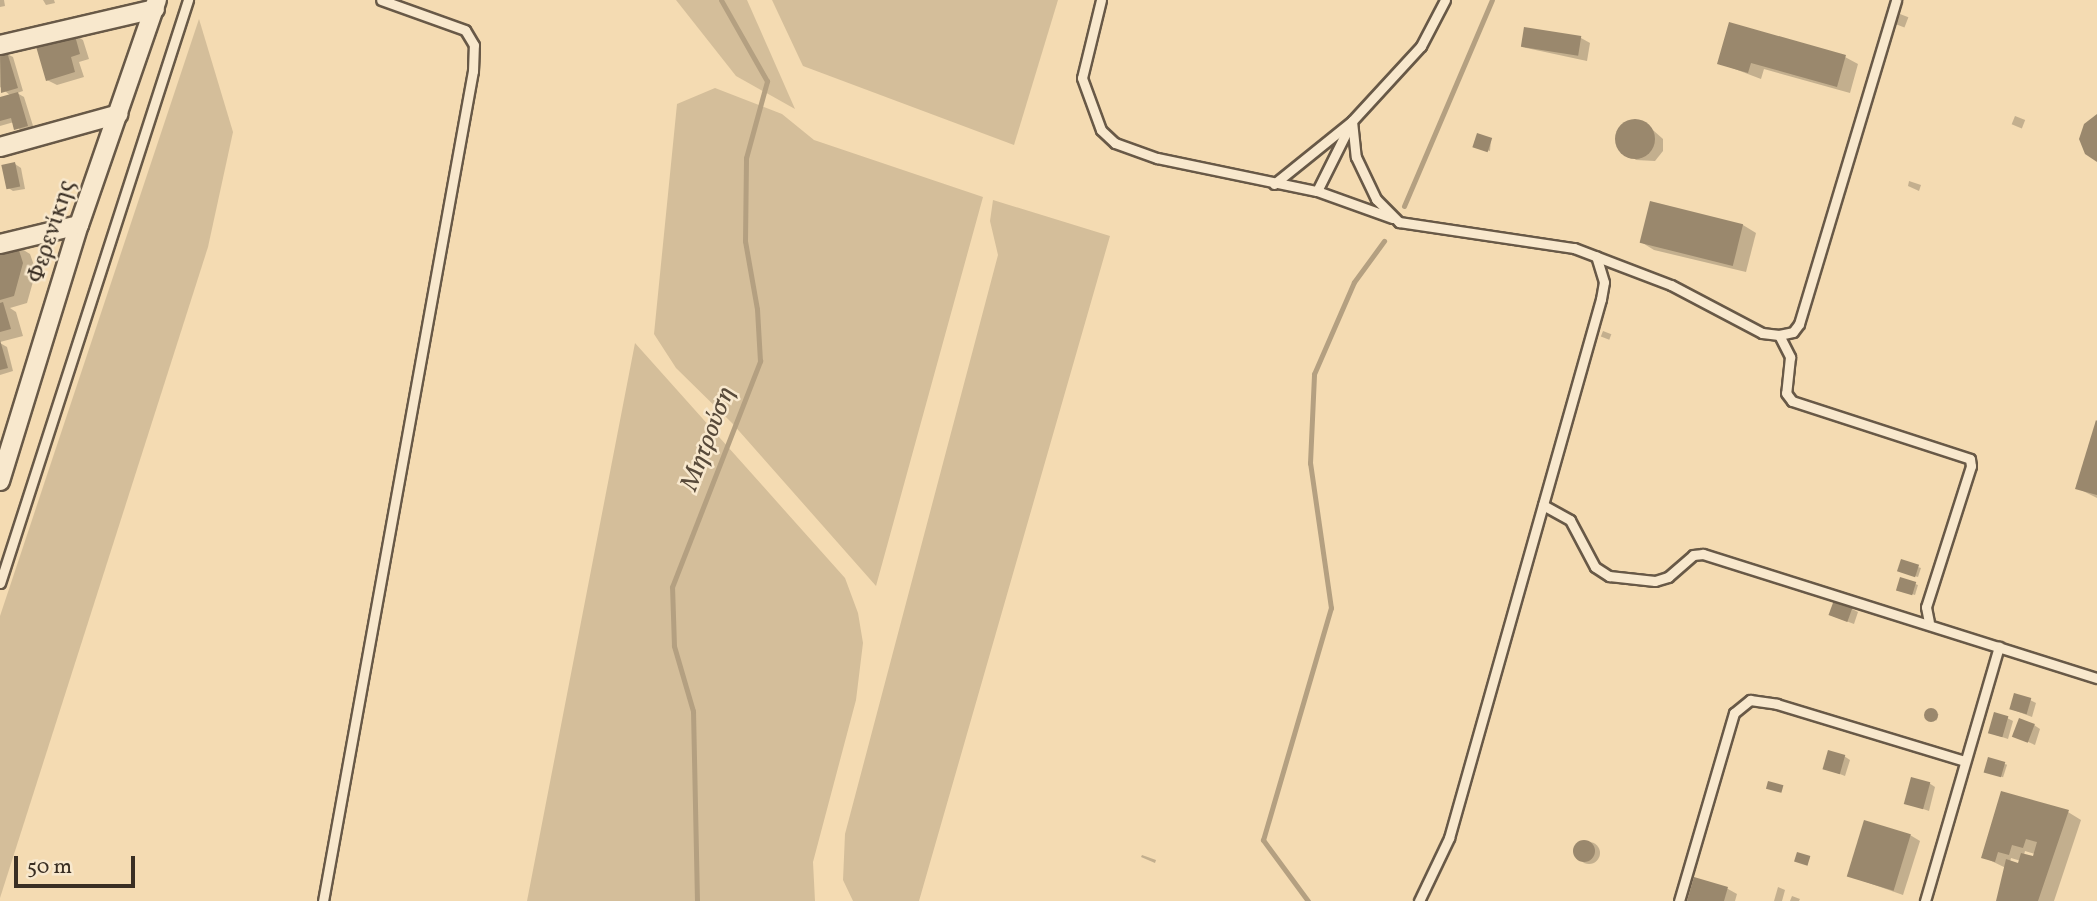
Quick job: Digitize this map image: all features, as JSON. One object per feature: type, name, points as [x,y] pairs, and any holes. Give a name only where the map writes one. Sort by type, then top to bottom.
[{"type":"street","points":[[0,45],[156,4]]},
{"type":"street","name":"Φερενίκης","points":[[0,481],[79,225],[156,4]]},
{"type":"street","points":[[0,146],[119,114]]},
{"type":"street","points":[[0,244],[79,225]]},
{"type":"lane","points":[[0,583],[188,0]]},
{"type":"lane","points":[[323,901],[473,71],[474,45],[465,30],[381,0]]},
{"type":"lane","points":[[1101,0],[1082,78],[1101,130],[1115,143],[1157,158],[1317,191],[1362,204],[1399,222],[1574,248],[1671,285],[1762,332],[1779,335],[1793,332],[1799,324],[1896,0]]},
{"type":"lane","points":[[1274,184],[1352,121],[1386,89],[1421,46],[1444,0]]},
{"type":"lane","points":[[1317,191],[1352,121]]},
{"type":"lane","points":[[1352,121],[1364,181],[1399,222]]},
{"type":"lane","points":[[1419,901],[1449,838],[1601,299],[1604,282],[1596,256]]},
{"type":"lane","points":[[1779,335],[1790,357],[1785,383],[1792,401],[1970,459],[1972,466],[1926,607],[1929,622]]},
{"type":"lane","points":[[1543,505],[1570,520],[1595,567],[1609,576],[1655,581],[1668,577],[1693,555],[1703,554],[1929,622],[2097,678]]},
{"type":"lane","points":[[1925,901],[1999,646]]},
{"type":"lane","points":[[1679,901],[1734,713],[1750,700],[1777,704],[1965,761]]},
{"type":"shaded area","points":[[676,0],[747,0],[795,109],[736,76]]},
{"type":"shaded area","points":[[772,0],[1058,0],[1014,145],[803,66]]},
{"type":"shaded area","points":[[199,19],[233,132],[208,247],[0,898],[0,616]]},
{"type":"shaded area","points":[[715,88],[782,114],[814,140],[983,197],[876,586],[732,423],[676,368],[654,334],[677,104]]},
{"type":"shaded area","points":[[993,200],[1110,236],[919,901],[853,901],[843,880],[845,834],[998,255],[990,221]]},
{"type":"shaded area","points":[[635,343],[845,578],[858,613],[863,643],[856,700],[813,862],[815,901],[527,901]]},
{"type":"building","points":[[1729,22],[1846,55],[1837,87],[1751,63],[1748,73],[1717,64]]},
{"type":"building","points":[[1524,27],[1581,36],[1578,56],[1521,47]]},
{"type":"building","points":[[74,32],[80,54],[71,57],[75,72],[46,81],[35,43]]},
{"type":"building","points":[[7,52],[18,88],[1,93],[0,54]]},
{"type":"building","points":[[18,92],[28,126],[14,130],[11,118],[0,121],[0,97]]},
{"type":"building","points":[[2097,114],[2097,162],[2085,154],[2079,139],[2084,124]]},
{"type":"building","points":[[1635,119],[1649,125],[1655,139],[1649,153],[1635,159],[1621,153],[1615,139],[1621,125]]},
{"type":"building","points":[[1477,133],[1492,138],[1488,152],[1472,147]]},
{"type":"building","points":[[15,162],[20,186],[7,189],[1,165]]},
{"type":"building","points":[[1650,201],[1743,224],[1733,266],[1640,243]]},
{"type":"building","points":[[17,244],[23,263],[14,296],[0,300],[0,249]]},
{"type":"building","points":[[3,302],[11,329],[0,332],[0,303]]},
{"type":"building","points":[[0,340],[8,368],[0,370]]},
{"type":"building","points":[[2097,421],[2097,495],[2075,489]]},
{"type":"building","points":[[1901,559],[1919,565],[1915,577],[1897,571]]},
{"type":"building","points":[[1900,577],[1916,582],[1912,595],[1896,590]]},
{"type":"building","points":[[1834,600],[1853,607],[1847,622],[1829,615]]},
{"type":"building","points":[[2014,693],[2031,698],[2027,714],[2009,709]]},
{"type":"building","points":[[1931,708],[1936,710],[1936,720],[1931,722],[1926,720],[1924,715],[1926,710]]},
{"type":"building","points":[[1994,712],[2008,716],[2002,737],[1988,733]]},
{"type":"building","points":[[2019,718],[2035,724],[2028,743],[2012,737]]},
{"type":"building","points":[[1828,750],[1845,755],[1840,774],[1822,769]]},
{"type":"building","points":[[1988,757],[2005,762],[2001,777],[1984,772]]},
{"type":"building","points":[[1911,777],[1930,782],[1923,809],[1904,804]]},
{"type":"building","points":[[1768,781],[1783,785],[1781,793],[1766,789]]},
{"type":"building","points":[[2001,791],[2069,810],[2038,901],[1996,901],[2006,859],[2018,863],[2021,853],[2033,856],[2037,842],[2026,839],[2023,848],[2012,845],[2009,855],[1998,852],[1995,862],[1981,858]]},
{"type":"building","points":[[1864,820],[1911,834],[1894,891],[1847,876]]},
{"type":"building","points":[[1584,840],[1592,843],[1595,851],[1592,859],[1584,862],[1576,859],[1573,851],[1576,843]]},
{"type":"building","points":[[1797,852],[1810,856],[1807,866],[1794,862]]},
{"type":"building","points":[[1694,877],[1728,887],[1724,901],[1687,901]]},
{"type":"waterway","name":"Μητρούση","points":[[697,901],[693,711],[674,646],[672,587],[760,361],[757,309],[745,241],[746,158],[767,81],[721,0]]},
{"type":"waterway","points":[[1404,206],[1492,0]]},
{"type":"waterway","points":[[1308,901],[1263,840],[1331,608],[1310,463],[1314,374],[1354,282],[1384,241]]}]
